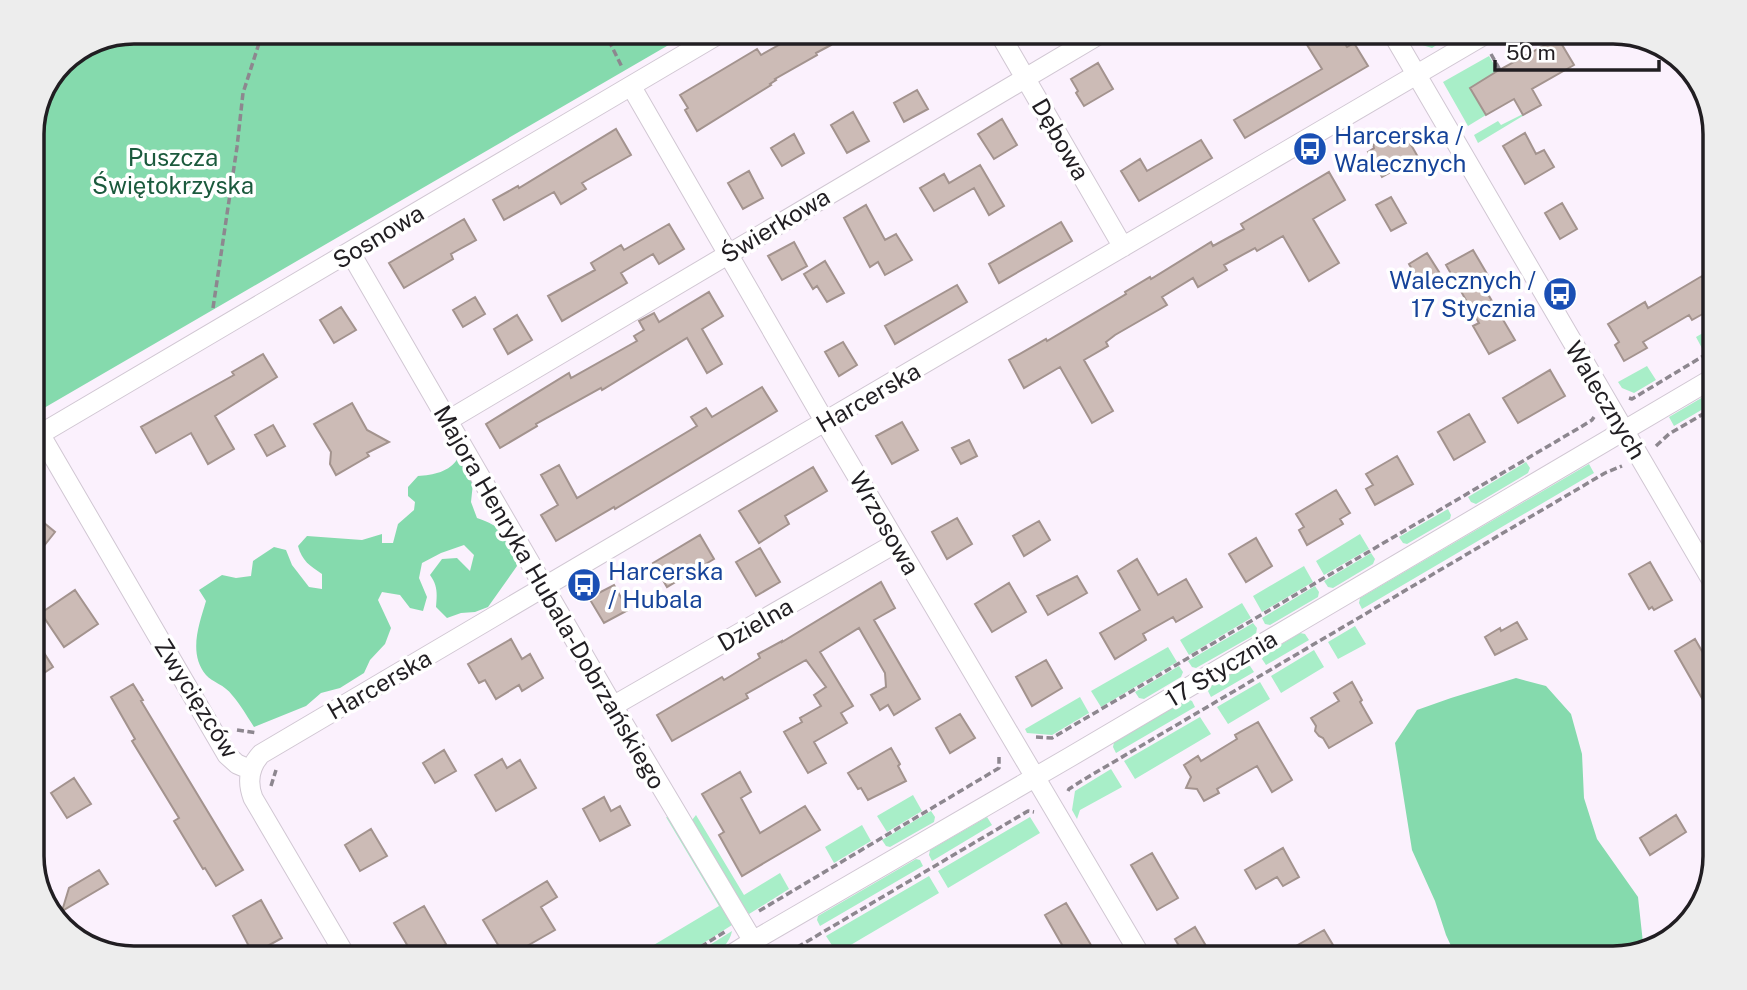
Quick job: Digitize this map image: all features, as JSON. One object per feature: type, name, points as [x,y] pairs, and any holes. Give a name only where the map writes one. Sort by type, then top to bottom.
[{"type":"street","name":"Sosnowa","points":[[44,432],[703,44]]},
{"type":"street","name":"Dębowa","points":[[1005,44],[1123,247]]},
{"type":"street","name":"Świerkowa","points":[[447,421],[1084,44]]},
{"type":"street","name":"Walecznych","points":[[1398,44],[1703,565]]},
{"type":"street","name":"Harcerska","points":[[251,770],[258,757],[266,750],[1417,75],[1482,44]]},
{"type":"street","name":"Wrzosowa","points":[[631,86],[825,422],[1135,946]]},
{"type":"street","name":"Majora Henryka Hubala-Dobrzańskiego","points":[[350,252],[613,706],[753,941]]},
{"type":"street","name":"17 Stycznia","points":[[745,946],[1703,384]]},
{"type":"street","name":"Zwycięzców","points":[[44,450],[227,755],[237,764],[251,770],[250,788],[253,798],[340,946]]},
{"type":"street","name":"Dzielna","points":[[613,706],[896,543]]},
{"type":"path","points":[[209,335],[243,93],[259,44]]},
{"type":"path","points":[[610,44],[631,86]]},
{"type":"path","points":[[1491,44],[1500,70]]},
{"type":"path","points":[[702,946],[999,768],[1000,751],[1015,742],[1026,736],[1052,738],[1592,421],[1595,413],[1623,396],[1632,398],[1703,356]]},
{"type":"path","points":[[799,946],[1028,811],[1044,815],[1065,802],[1069,789],[1083,780],[1605,473],[1640,457],[1669,434],[1703,414]]},
{"type":"green space","name":"Puszcza Świętokrzyska","points":[[134,44],[670,44],[44,408],[44,128],[51,99],[59,84],[70,70],[84,59],[116,45]]},
{"type":"green space","points":[[1419,44],[1438,44],[1432,48]]},
{"type":"green space","points":[[1489,56],[1498,71],[1471,88],[1486,115],[1468,126],[1443,82]]},
{"type":"green space","points":[[1541,105],[1478,143],[1474,135],[1498,121],[1501,125]]},
{"type":"green space","points":[[1703,333],[1703,350],[1696,337]]},
{"type":"green space","points":[[1647,366],[1656,380],[1634,393],[1622,388],[1618,382]]},
{"type":"green space","points":[[1703,397],[1703,409],[1674,426],[1669,417]]},
{"type":"green space","points":[[458,458],[473,483],[471,502],[477,518],[500,530],[511,548],[517,566],[488,607],[447,618],[436,607],[436,590],[430,575],[442,559],[457,558],[470,571],[474,555],[464,545],[441,553],[422,563],[419,578],[427,597],[423,611],[410,608],[400,595],[382,592],[378,600],[391,628],[385,644],[370,660],[364,673],[340,688],[321,693],[306,706],[254,727],[229,692],[206,675],[197,658],[197,639],[206,601],[199,590],[222,575],[236,578],[251,576],[253,561],[274,547],[286,550],[292,565],[309,587],[322,589],[322,574],[307,563],[298,546],[307,536],[362,540],[382,534],[382,543],[393,543],[398,524],[414,510],[415,502],[408,496],[408,487],[418,476],[446,470]]},
{"type":"green space","points":[[1526,462],[1530,468],[1528,473],[1476,504],[1471,502],[1468,497]]},
{"type":"green space","points":[[1589,464],[1594,473],[1362,609],[1360,598]]},
{"type":"green space","points":[[1448,509],[1450,519],[1407,544],[1399,537]]},
{"type":"green space","points":[[1360,534],[1369,549],[1324,575],[1316,561]]},
{"type":"green space","points":[[1371,553],[1375,559],[1373,564],[1333,588],[1328,587],[1324,581]]},
{"type":"green space","points":[[1304,566],[1313,582],[1262,612],[1253,596]]},
{"type":"green space","points":[[1315,586],[1319,592],[1318,597],[1270,625],[1265,624],[1262,618]]},
{"type":"green space","points":[[1242,603],[1251,618],[1189,655],[1180,640]]},
{"type":"green space","points":[[1253,623],[1257,628],[1256,634],[1196,668],[1188,661]]},
{"type":"green space","points":[[1355,626],[1366,644],[1338,659],[1328,642]]},
{"type":"green space","points":[[1300,633],[1305,634],[1309,640],[1266,665],[1262,659],[1264,655]]},
{"type":"green space","points":[[1168,647],[1177,662],[1101,707],[1091,691]]},
{"type":"green space","points":[[1314,650],[1324,667],[1281,693],[1271,676]]},
{"type":"green space","points":[[1246,665],[1254,672],[1211,697],[1208,691],[1210,686]]},
{"type":"green space","points":[[1179,666],[1183,672],[1181,677],[1144,699],[1139,698],[1135,692]]},
{"type":"green space","points":[[1516,678],[1546,686],[1571,714],[1582,754],[1584,798],[1597,839],[1638,897],[1643,941],[1613,946],[1451,946],[1412,850],[1395,743],[1417,710]]},
{"type":"green space","points":[[1260,682],[1270,699],[1228,724],[1217,707]]},
{"type":"green space","points":[[1080,697],[1089,713],[1052,735],[1027,733],[1025,729]]},
{"type":"green space","points":[[1187,699],[1192,701],[1195,707],[1116,753],[1114,742]]},
{"type":"green space","points":[[1200,717],[1211,734],[1135,779],[1124,761]]},
{"type":"green space","points":[[1111,769],[1122,787],[1080,810],[1077,819],[1072,810],[1075,791]]},
{"type":"green space","points":[[913,795],[922,811],[887,832],[877,816]]},
{"type":"green space","points":[[931,811],[935,817],[934,822],[890,847],[886,846],[882,840]]},
{"type":"green space","points":[[696,815],[744,895],[780,873],[789,889],[749,914],[692,820]]},
{"type":"green space","points":[[666,817],[671,818],[732,925],[699,946],[652,946],[719,906]]},
{"type":"green space","points":[[987,817],[992,825],[932,861],[930,850]]},
{"type":"green space","points":[[1030,817],[1040,833],[948,888],[938,871]]},
{"type":"green space","points":[[862,825],[871,841],[834,863],[825,847]]},
{"type":"green space","points":[[916,859],[920,860],[923,866],[820,926],[818,916]]},
{"type":"green space","points":[[929,876],[939,893],[849,946],[832,946],[826,936]]},
{"type":"green space","points":[[732,931],[723,946],[708,946]]},
{"type":"building","points":[[781,44],[831,45],[697,131],[680,95],[757,49],[761,55]]},
{"type":"building","points":[[1306,44],[1345,44],[1347,47],[1355,44],[1368,66],[1245,138],[1234,120],[1322,69]]},
{"type":"building","points":[[1547,44],[1562,44],[1574,65],[1532,89],[1541,105],[1523,115],[1514,99],[1486,115],[1470,88]]},
{"type":"building","points":[[1098,63],[1113,89],[1084,106],[1071,79]]},
{"type":"building","points":[[917,90],[928,109],[904,122],[894,103]]},
{"type":"building","points":[[853,112],[869,141],[847,153],[831,125]]},
{"type":"building","points":[[1002,119],[1017,145],[994,159],[978,134]]},
{"type":"building","points":[[616,129],[631,155],[582,183],[586,189],[561,204],[554,192],[504,220],[493,200],[518,186],[519,188]]},
{"type":"building","points":[[1402,129],[1418,157],[1382,177],[1368,152],[1374,148],[1373,145]]},
{"type":"building","points":[[1525,133],[1536,154],[1544,150],[1554,167],[1525,184],[1503,146]]},
{"type":"building","points":[[794,134],[804,153],[782,166],[771,148]]},
{"type":"building","points":[[1201,140],[1212,158],[1139,201],[1121,171],[1140,159],[1147,171]]},
{"type":"building","points":[[980,165],[1004,206],[989,215],[974,188],[934,211],[920,188],[944,174],[949,183]]},
{"type":"building","points":[[749,171],[763,198],[743,209],[728,183]]},
{"type":"building","points":[[1329,172],[1345,200],[1313,219],[1339,263],[1309,281],[1283,236],[1224,265],[1227,270],[1198,287],[1193,278],[1162,297],[1167,305],[1115,335],[1106,342],[1108,346],[1084,360],[1113,411],[1092,423],[1060,367],[1024,388],[1009,360],[1046,339],[1047,341],[1211,242],[1213,246],[1244,229],[1241,224]]},
{"type":"building","points":[[1391,197],[1406,223],[1391,231],[1376,205]]},
{"type":"building","points":[[1562,203],[1577,229],[1560,239],[1545,213]]},
{"type":"building","points":[[866,205],[885,240],[896,234],[912,260],[885,275],[878,262],[870,267],[844,218]]},
{"type":"building","points":[[464,219],[476,240],[451,254],[453,259],[404,288],[389,263]]},
{"type":"building","points":[[1061,222],[1072,241],[999,283],[989,264]]},
{"type":"building","points":[[669,224],[684,249],[659,264],[653,254],[621,273],[627,283],[562,321],[548,296],[595,270],[591,263],[621,245],[624,250]]},
{"type":"building","points":[[794,242],[807,266],[782,280],[768,256]]},
{"type":"building","points":[[1473,250],[1490,279],[1482,284],[1515,340],[1489,354],[1473,326],[1479,323],[1446,265]]},
{"type":"building","points":[[1427,253],[1439,272],[1420,283],[1409,264]]},
{"type":"building","points":[[825,261],[844,293],[827,302],[817,286],[813,289],[804,274]]},
{"type":"building","points":[[1703,278],[1703,314],[1692,320],[1689,315],[1643,342],[1647,348],[1624,361],[1615,345],[1619,342],[1608,324],[1645,302],[1648,308]]},
{"type":"building","points":[[957,285],[967,302],[895,344],[885,326]]},
{"type":"building","points":[[709,292],[723,316],[702,329],[722,364],[707,373],[687,338],[602,390],[601,388],[536,424],[537,426],[500,448],[486,424],[569,373],[571,378],[637,341],[634,336],[644,330],[639,321],[654,313],[659,322]]},
{"type":"building","points":[[475,297],[485,314],[463,327],[453,310]]},
{"type":"building","points":[[341,307],[356,330],[334,343],[320,320]]},
{"type":"building","points":[[517,315],[532,340],[508,354],[494,329]]},
{"type":"building","points":[[843,342],[857,365],[839,376],[825,352]]},
{"type":"building","points":[[263,354],[277,377],[215,416],[234,449],[208,464],[191,433],[156,453],[141,427],[234,375],[232,372]]},
{"type":"building","points":[[1550,370],[1565,396],[1518,423],[1503,398]]},
{"type":"building","points":[[762,387],[777,411],[615,509],[614,507],[556,541],[541,515],[558,505],[541,475],[559,465],[577,498],[697,426],[691,417],[706,408],[712,417]]},
{"type":"building","points":[[352,403],[367,430],[389,442],[367,453],[369,456],[336,475],[330,464],[331,452],[314,424]]},
{"type":"building","points":[[1469,414],[1485,442],[1454,460],[1438,432]]},
{"type":"building","points":[[902,422],[918,450],[892,464],[876,436]]},
{"type":"building","points":[[273,425],[285,446],[267,456],[255,435]]},
{"type":"building","points":[[969,440],[977,456],[961,464],[952,448]]},
{"type":"building","points":[[1397,456],[1413,484],[1375,505],[1366,489],[1373,485],[1366,474]]},
{"type":"building","points":[[813,467],[827,491],[785,516],[789,524],[759,543],[739,511]]},
{"type":"building","points":[[1336,490],[1350,513],[1340,519],[1343,524],[1307,545],[1299,530],[1304,527],[1296,514]]},
{"type":"building","points":[[957,518],[972,544],[947,559],[932,532]]},
{"type":"building","points":[[1039,521],[1050,540],[1024,556],[1013,536]]},
{"type":"building","points":[[44,523],[55,532],[44,546]]},
{"type":"building","points":[[700,535],[714,559],[667,587],[653,563]]},
{"type":"building","points":[[1256,538],[1272,566],[1246,582],[1229,554]]},
{"type":"building","points":[[760,548],[780,582],[756,596],[736,562]]},
{"type":"building","points":[[1137,559],[1158,595],[1186,579],[1202,607],[1176,622],[1173,617],[1143,634],[1146,640],[1115,659],[1100,633],[1140,610],[1118,571]]},
{"type":"building","points":[[1650,562],[1672,600],[1654,610],[1652,607],[1649,609],[1629,574]]},
{"type":"building","points":[[1077,576],[1087,593],[1048,615],[1037,596]]},
{"type":"building","points":[[881,582],[895,608],[874,620],[920,699],[894,715],[888,705],[880,710],[871,695],[886,687],[885,673],[859,628],[820,652],[853,706],[841,713],[847,723],[814,742],[826,763],[808,773],[784,732],[802,722],[800,718],[821,706],[814,695],[826,687],[806,660],[746,694],[748,698],[672,741],[657,715],[722,677],[724,680],[760,658],[758,654]]},
{"type":"building","points":[[1009,583],[1026,612],[992,632],[975,604]]},
{"type":"building","points":[[614,585],[628,610],[604,623],[589,598]]},
{"type":"building","points":[[75,590],[98,624],[64,647],[44,617],[44,611]]},
{"type":"building","points":[[1517,622],[1527,639],[1495,655],[1485,637]]},
{"type":"building","points":[[511,639],[522,659],[530,654],[543,678],[522,691],[519,685],[496,699],[485,680],[479,683],[468,664]]},
{"type":"building","points":[[1695,639],[1703,653],[1703,700],[1675,651]]},
{"type":"building","points":[[44,653],[53,667],[44,673]]},
{"type":"building","points":[[1046,660],[1062,688],[1032,706],[1016,677]]},
{"type":"building","points":[[1352,682],[1372,723],[1329,748],[1315,731],[1316,726],[1311,718],[1339,701],[1334,693]]},
{"type":"building","points":[[133,684],[243,870],[216,886],[174,821],[179,818],[132,741],[135,739],[111,697]]},
{"type":"building","points":[[960,714],[975,738],[950,753],[936,728]]},
{"type":"building","points":[[1258,722],[1292,780],[1272,792],[1257,766],[1217,789],[1219,793],[1204,801],[1197,789],[1186,788],[1191,777],[1184,765],[1198,756],[1201,761],[1237,739],[1235,735]]},
{"type":"building","points":[[891,748],[906,781],[868,800],[848,773]]},
{"type":"building","points":[[444,750],[456,771],[435,783],[423,763]]},
{"type":"building","points":[[502,759],[507,768],[520,760],[536,788],[496,811],[475,775]]},
{"type":"building","points":[[740,772],[751,792],[741,798],[760,833],[805,806],[820,830],[742,876],[719,835],[724,832],[702,794]]},
{"type":"building","points":[[74,778],[91,804],[67,818],[51,793]]},
{"type":"building","points":[[604,797],[611,811],[620,806],[630,825],[600,841],[583,809]]},
{"type":"building","points":[[1676,815],[1686,832],[1650,855],[1640,838]]},
{"type":"building","points":[[371,829],[387,856],[360,871],[345,845]]},
{"type":"building","points":[[1283,848],[1299,877],[1283,886],[1277,877],[1256,889],[1245,870]]},
{"type":"building","points":[[1152,853],[1178,898],[1157,910],[1131,865]]},
{"type":"building","points":[[99,870],[108,884],[62,911],[69,888]]},
{"type":"building","points":[[547,881],[557,897],[541,907],[555,930],[527,946],[499,946],[483,920]]},
{"type":"building","points":[[261,900],[282,938],[268,946],[249,946],[233,916]]},
{"type":"building","points":[[1066,903],[1091,945],[1063,946],[1045,915]]},
{"type":"building","points":[[424,906],[446,944],[408,946],[394,923]]},
{"type":"building","points":[[1195,927],[1206,946],[1179,946],[1175,939]]},
{"type":"building","points":[[1324,930],[1333,945],[1332,946],[1296,946]]},
{"type":"place","name":"Harcerska / Walecznych","points":[[1310,149]]},
{"type":"place","name":"Walecznych / 17 Stycznia","points":[[1560,294]]},
{"type":"place","name":"Harcerska / Hubala","points":[[584,585]]}]
